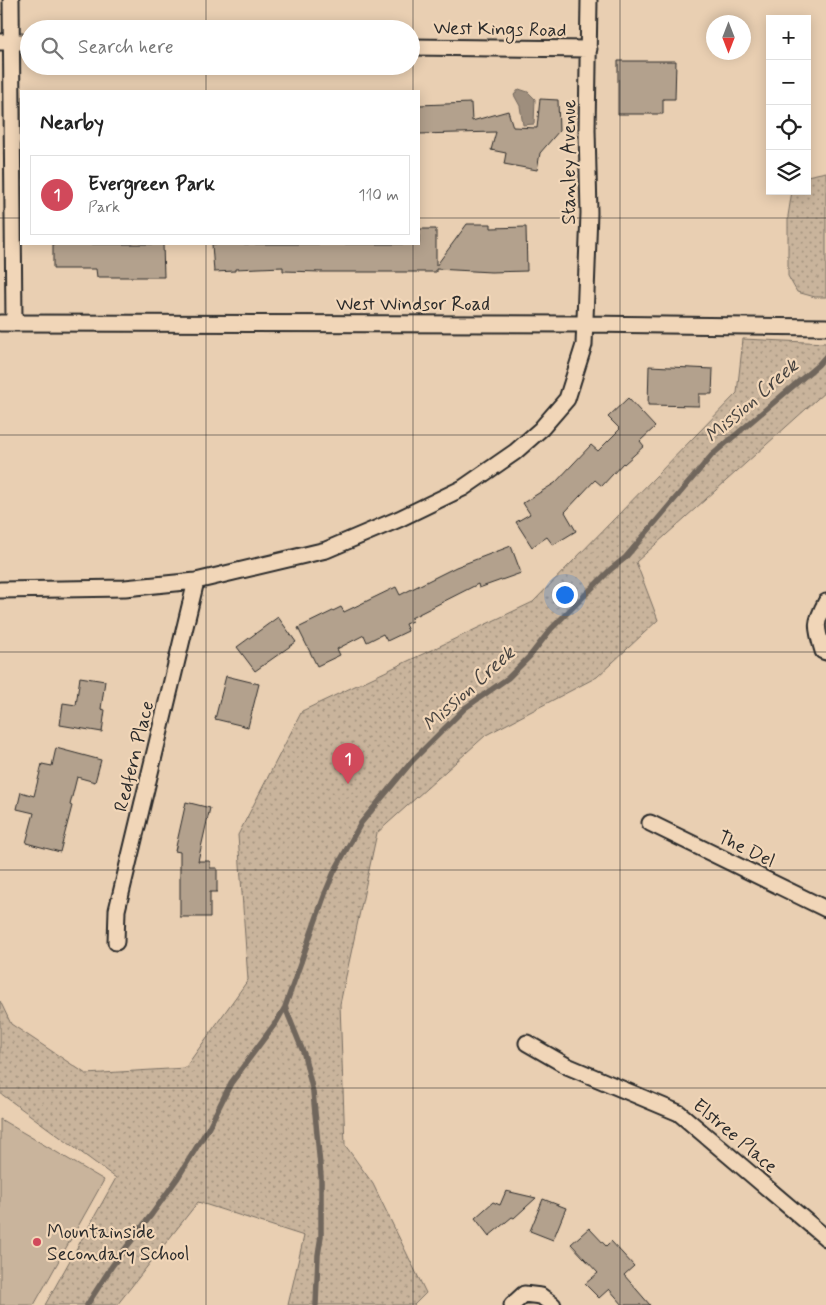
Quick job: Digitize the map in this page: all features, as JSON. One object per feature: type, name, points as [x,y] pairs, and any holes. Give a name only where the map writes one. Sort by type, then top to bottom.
[{"type":"street","points":[[7,322],[6,42],[11,0]]},
{"type":"street","name":"Stanley Avenue","points":[[0,590],[125,588],[196,581],[326,550],[399,519],[463,488],[515,452],[541,429],[567,399],[584,345],[588,213],[589,0]]},
{"type":"street","points":[[6,42],[20,42]]},
{"type":"street","name":"West Kings Road","points":[[420,47],[589,49]]},
{"type":"street","name":"West Windsor Road","points":[[7,322],[585,324],[826,327]]},
{"type":"street","name":"Redfern Place","points":[[116,942],[116,910],[196,581]]},
{"type":"street","points":[[826,602],[817,618],[818,632],[823,651],[826,652]]},
{"type":"street","name":"The Del","points":[[650,823],[826,909]]},
{"type":"street","name":"Elstree Place","points":[[527,1043],[567,1066],[679,1113],[826,1238]]},
{"type":"street","points":[[512,1305],[524,1294],[541,1296],[553,1305]]},
{"type":"shaded area","points":[[519,89],[528,92],[535,99],[534,124],[523,125],[520,106],[514,95]]},
{"type":"shaded area","points":[[826,172],[826,297],[815,297],[797,292],[788,276],[788,216],[791,195],[811,195],[811,175]]},
{"type":"shaded area","points":[[743,339],[826,343],[826,391],[636,562],[658,620],[597,677],[486,735],[377,833],[340,1004],[345,1145],[373,1184],[426,1293],[414,1305],[288,1305],[304,1236],[198,1202],[117,1305],[45,1305],[116,1178],[0,1093],[0,1001],[11,1024],[86,1074],[185,1068],[248,980],[238,835],[302,711],[533,602],[737,393]]},
{"type":"shaded area","name":"Mountainside Secondary School","points":[[0,1119],[104,1180],[34,1305],[0,1305]]},
{"type":"building","points":[[618,61],[676,61],[675,99],[663,99],[663,114],[618,114]]},
{"type":"building","points":[[540,99],[558,100],[559,131],[540,153],[537,170],[504,164],[506,153],[491,150],[496,132],[420,134],[420,105],[471,103],[472,121],[508,111],[513,127],[537,128]]},
{"type":"building","points":[[467,224],[491,224],[491,228],[526,227],[527,271],[491,272],[436,269],[436,272],[321,272],[283,271],[283,267],[214,272],[212,245],[420,245],[420,229],[436,229],[436,266]]},
{"type":"building","points":[[53,245],[163,245],[164,277],[97,277],[96,269],[53,269]]},
{"type":"building","points":[[649,366],[713,369],[712,394],[699,394],[699,406],[648,405]]},
{"type":"building","points":[[628,398],[655,427],[640,441],[644,446],[623,463],[602,486],[595,480],[565,512],[576,531],[553,545],[547,537],[532,547],[516,522],[530,514],[523,503],[555,483],[591,445],[598,451],[620,429],[608,417]]},
{"type":"building","points":[[511,546],[521,573],[479,588],[478,584],[411,618],[412,621],[405,624],[408,631],[387,641],[383,634],[367,642],[364,635],[337,649],[340,655],[317,666],[298,628],[341,607],[344,612],[396,587],[400,595],[456,567]]},
{"type":"building","points":[[278,617],[296,642],[255,671],[237,647]]},
{"type":"building","points":[[226,676],[259,684],[248,727],[215,719]]},
{"type":"building","points":[[80,677],[105,681],[101,709],[105,710],[102,732],[60,725],[63,703],[76,705]]},
{"type":"building","points":[[56,748],[101,760],[95,782],[77,777],[70,805],[72,806],[60,852],[26,843],[34,813],[17,809],[21,792],[34,796],[42,764],[52,766]]},
{"type":"building","points":[[186,802],[210,808],[198,861],[210,861],[210,868],[217,868],[217,892],[210,892],[210,917],[180,917],[180,852],[175,851]]},
{"type":"building","points":[[506,1191],[536,1198],[514,1218],[512,1217],[489,1236],[475,1218],[493,1202],[500,1205]]},
{"type":"building","points":[[543,1199],[566,1208],[553,1240],[530,1231]]},
{"type":"building","points":[[589,1228],[606,1246],[611,1241],[634,1266],[624,1275],[650,1305],[623,1305],[609,1289],[599,1298],[585,1284],[598,1273],[571,1244]]},
{"type":"waterway","name":"Mission Creek","points":[[87,1305],[112,1266],[177,1179],[209,1127],[231,1083],[277,1021],[285,1007],[326,891],[334,872],[361,823],[413,760],[465,708],[508,678],[530,656],[551,629],[611,569],[625,558],[712,455],[818,365],[826,356]]},
{"type":"waterway","points":[[285,1007],[304,1054],[313,1092],[321,1176],[321,1236],[318,1255],[316,1305]]},
{"type":"place","name":"Evergreen Park","points":[[348,784]]},
{"type":"place","name":"Mountainside Secondary School","points":[[37,1242]]}]
